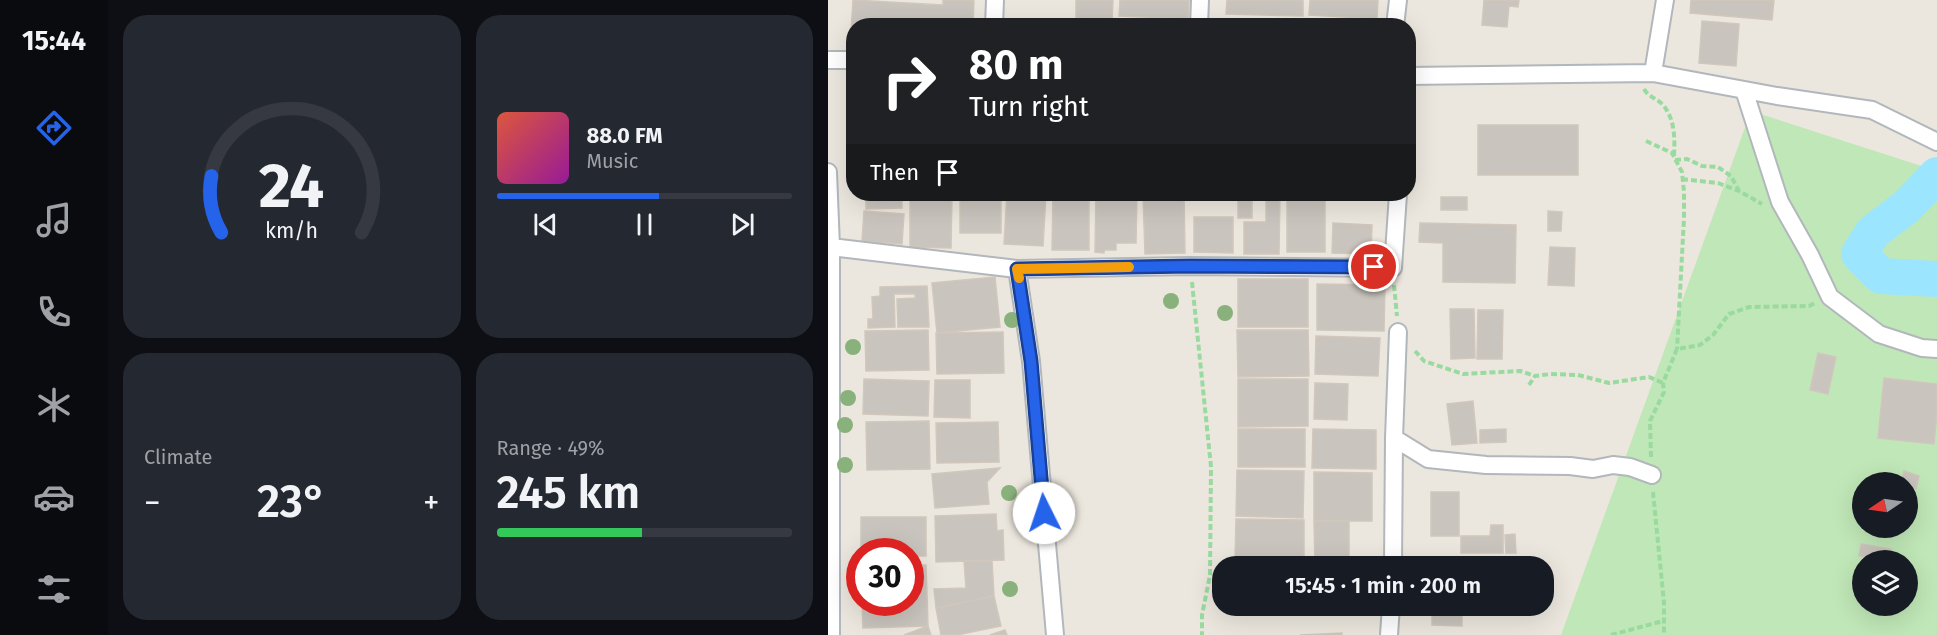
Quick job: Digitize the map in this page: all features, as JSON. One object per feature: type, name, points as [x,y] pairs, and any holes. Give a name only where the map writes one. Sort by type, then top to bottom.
[{"type":"street","points":[[994,18],[995,0]]},
{"type":"street","points":[[1199,18],[1200,0]]},
{"type":"street","points":[[1396,18],[1398,0]]},
{"type":"street","points":[[1653,73],[1665,0]]},
{"type":"street","points":[[828,60],[846,60]]},
{"type":"street","points":[[1416,76],[1653,73],[1872,110],[1937,142]]},
{"type":"street","points":[[1744,90],[1780,202],[1810,255],[1830,297],[1879,334],[1922,348],[1937,349]]},
{"type":"street","points":[[828,172],[831,247],[831,635]]},
{"type":"street","points":[[831,247],[1017,269],[1190,266],[1393,268],[1398,201]]},
{"type":"street","points":[[1017,269],[1031,361],[1055,635]]},
{"type":"street","points":[[1393,556],[1398,332]]},
{"type":"street","points":[[1394,438],[1428,459],[1486,465],[1563,466],[1593,469],[1613,465],[1630,467],[1652,475]]},
{"type":"street","points":[[1389,635],[1390,616]]},
{"type":"path","points":[[1647,95],[1662,104],[1672,120],[1675,140],[1674,159]]},
{"type":"path","points":[[1646,141],[1672,153],[1682,172],[1683,179],[1684,218],[1677,349],[1663,383],[1664,392],[1650,421],[1654,520],[1664,603],[1664,635]]},
{"type":"path","points":[[1674,159],[1688,159],[1702,166],[1718,167],[1731,176],[1739,191]]},
{"type":"path","points":[[1683,179],[1718,183],[1787,214]]},
{"type":"path","points":[[1190,266],[1211,467],[1210,575],[1202,615],[1202,635]]},
{"type":"path","points":[[1393,268],[1398,332],[1424,361],[1463,374],[1520,371],[1535,376],[1578,375],[1609,383],[1649,377],[1663,383]]},
{"type":"path","points":[[1677,349],[1700,345],[1713,335],[1729,314],[1749,307],[1809,306],[1830,297]]},
{"type":"path","points":[[1529,385],[1535,376]]},
{"type":"path","points":[[1611,635],[1663,621]]},
{"type":"green space","points":[[1751,111],[1937,171],[1937,635],[1561,635]]},
{"type":"building","points":[[853,0],[943,5],[943,0],[974,0],[973,18],[852,18]]},
{"type":"building","points":[[1076,0],[1113,0],[1112,18],[1076,18]]},
{"type":"building","points":[[1120,0],[1189,0],[1188,18],[1119,16]]},
{"type":"building","points":[[1227,0],[1303,0],[1303,16],[1226,14]]},
{"type":"building","points":[[1310,0],[1378,0],[1377,18],[1309,15]]},
{"type":"building","points":[[1484,0],[1519,0],[1518,7],[1509,6],[1507,27],[1482,25]]},
{"type":"building","points":[[1691,0],[1774,0],[1772,20],[1690,13]]},
{"type":"building","points":[[1702,21],[1739,24],[1736,66],[1699,63]]},
{"type":"building","points":[[1478,125],[1578,125],[1578,175],[1478,175]]},
{"type":"building","points":[[1441,197],[1467,197],[1467,210],[1441,210]]},
{"type":"building","points":[[866,201],[902,201],[902,208],[866,209]]},
{"type":"building","points":[[910,201],[952,201],[951,248],[910,247]]},
{"type":"building","points":[[960,201],[1001,201],[1001,233],[960,233]]},
{"type":"building","points":[[1007,201],[1046,201],[1043,246],[1004,244]]},
{"type":"building","points":[[1053,201],[1089,201],[1089,250],[1052,250]]},
{"type":"building","points":[[1096,201],[1137,201],[1136,243],[1116,243],[1116,250],[1104,250],[1104,253],[1095,252]]},
{"type":"building","points":[[1143,201],[1184,201],[1185,253],[1145,254]]},
{"type":"building","points":[[1238,201],[1252,201],[1252,218],[1238,218]]},
{"type":"building","points":[[1266,201],[1280,201],[1279,254],[1244,254],[1244,222],[1266,222]]},
{"type":"building","points":[[1287,201],[1325,201],[1325,252],[1287,252]]},
{"type":"building","points":[[864,211],[904,214],[902,244],[862,241]]},
{"type":"building","points":[[1548,211],[1562,212],[1561,231],[1548,231]]},
{"type":"building","points":[[1194,217],[1233,217],[1233,253],[1194,252]]},
{"type":"building","points":[[1333,223],[1372,225],[1371,254],[1332,253]]},
{"type":"building","points":[[1420,223],[1516,225],[1515,283],[1443,282],[1443,243],[1419,242]]},
{"type":"building","points":[[1550,247],[1575,248],[1574,286],[1548,285]]},
{"type":"building","points":[[995,277],[1000,327],[937,333],[932,283]]},
{"type":"building","points":[[1238,279],[1308,279],[1308,327],[1238,327]]},
{"type":"building","points":[[1317,284],[1385,285],[1384,331],[1317,330]]},
{"type":"building","points":[[927,286],[929,327],[898,327],[897,299],[915,298],[915,294],[894,294],[895,327],[868,328],[868,319],[873,319],[872,297],[880,296],[880,287]]},
{"type":"building","points":[[1450,309],[1474,309],[1475,358],[1451,359]]},
{"type":"building","points":[[1478,310],[1503,310],[1502,359],[1477,359]]},
{"type":"building","points":[[928,330],[929,370],[866,371],[865,331]]},
{"type":"building","points":[[1237,330],[1308,330],[1309,376],[1238,377]]},
{"type":"building","points":[[1003,332],[1004,373],[937,374],[936,333]]},
{"type":"building","points":[[1316,336],[1380,338],[1378,376],[1315,374]]},
{"type":"building","points":[[1818,353],[1836,357],[1828,394],[1810,390]]},
{"type":"building","points":[[1884,378],[1937,384],[1934,444],[1878,438]]},
{"type":"building","points":[[864,379],[929,381],[928,416],[863,414]]},
{"type":"building","points":[[1238,379],[1308,379],[1308,426],[1238,427]]},
{"type":"building","points":[[935,380],[970,380],[970,418],[934,417]]},
{"type":"building","points":[[1315,383],[1348,384],[1347,420],[1314,419]]},
{"type":"building","points":[[1473,401],[1477,443],[1452,445],[1447,404]]},
{"type":"building","points":[[929,421],[930,469],[867,470],[866,422]]},
{"type":"building","points":[[998,422],[999,462],[937,463],[936,423]]},
{"type":"building","points":[[1238,429],[1305,429],[1305,467],[1238,467]]},
{"type":"building","points":[[1313,429],[1376,430],[1376,469],[1312,468]]},
{"type":"building","points":[[1506,429],[1506,442],[1480,443],[1480,430]]},
{"type":"building","points":[[1000,468],[987,482],[989,504],[935,508],[932,474]]},
{"type":"building","points":[[1237,470],[1304,471],[1303,518],[1236,516]]},
{"type":"building","points":[[1314,472],[1372,473],[1372,521],[1314,521]]},
{"type":"building","points":[[1431,492],[1459,492],[1459,536],[1431,536]]},
{"type":"building","points":[[996,514],[997,531],[1003,530],[1004,560],[936,562],[935,516]]},
{"type":"building","points":[[861,517],[926,517],[926,556],[924,556],[924,538],[861,538]]},
{"type":"building","points":[[1236,519],[1304,520],[1304,556],[1235,556]]},
{"type":"building","points":[[1314,521],[1349,521],[1349,556],[1315,556]]},
{"type":"building","points":[[1491,525],[1503,525],[1503,553],[1461,553],[1461,536],[1490,536]]},
{"type":"building","points":[[1515,534],[1516,553],[1506,553],[1505,535]]},
{"type":"building","points":[[1861,544],[1891,549],[1891,550],[1860,550]]},
{"type":"building","points":[[964,561],[992,561],[994,596],[936,608],[934,589],[966,588]]},
{"type":"building","points":[[924,565],[926,565],[928,626],[863,628],[863,616],[924,616]]},
{"type":"building","points":[[994,596],[1001,626],[957,635],[941,635],[936,608]]},
{"type":"building","points":[[1432,616],[1462,616],[1462,626],[1432,625]]},
{"type":"building","points":[[928,626],[931,635],[904,635]]},
{"type":"building","points":[[1005,630],[1007,635],[990,635]]},
{"type":"building","points":[[1342,633],[1342,635],[1300,635]]},
{"type":"waterway","points":[[1937,175],[1906,207],[1873,232],[1859,254],[1881,276],[1937,279]]},
{"type":"slow traffic","points":[[1019,278],[1017,269],[1129,267]]},
{"type":"route","points":[[1044,513],[1031,361],[1017,269],[1190,266],[1374,267]]}]
